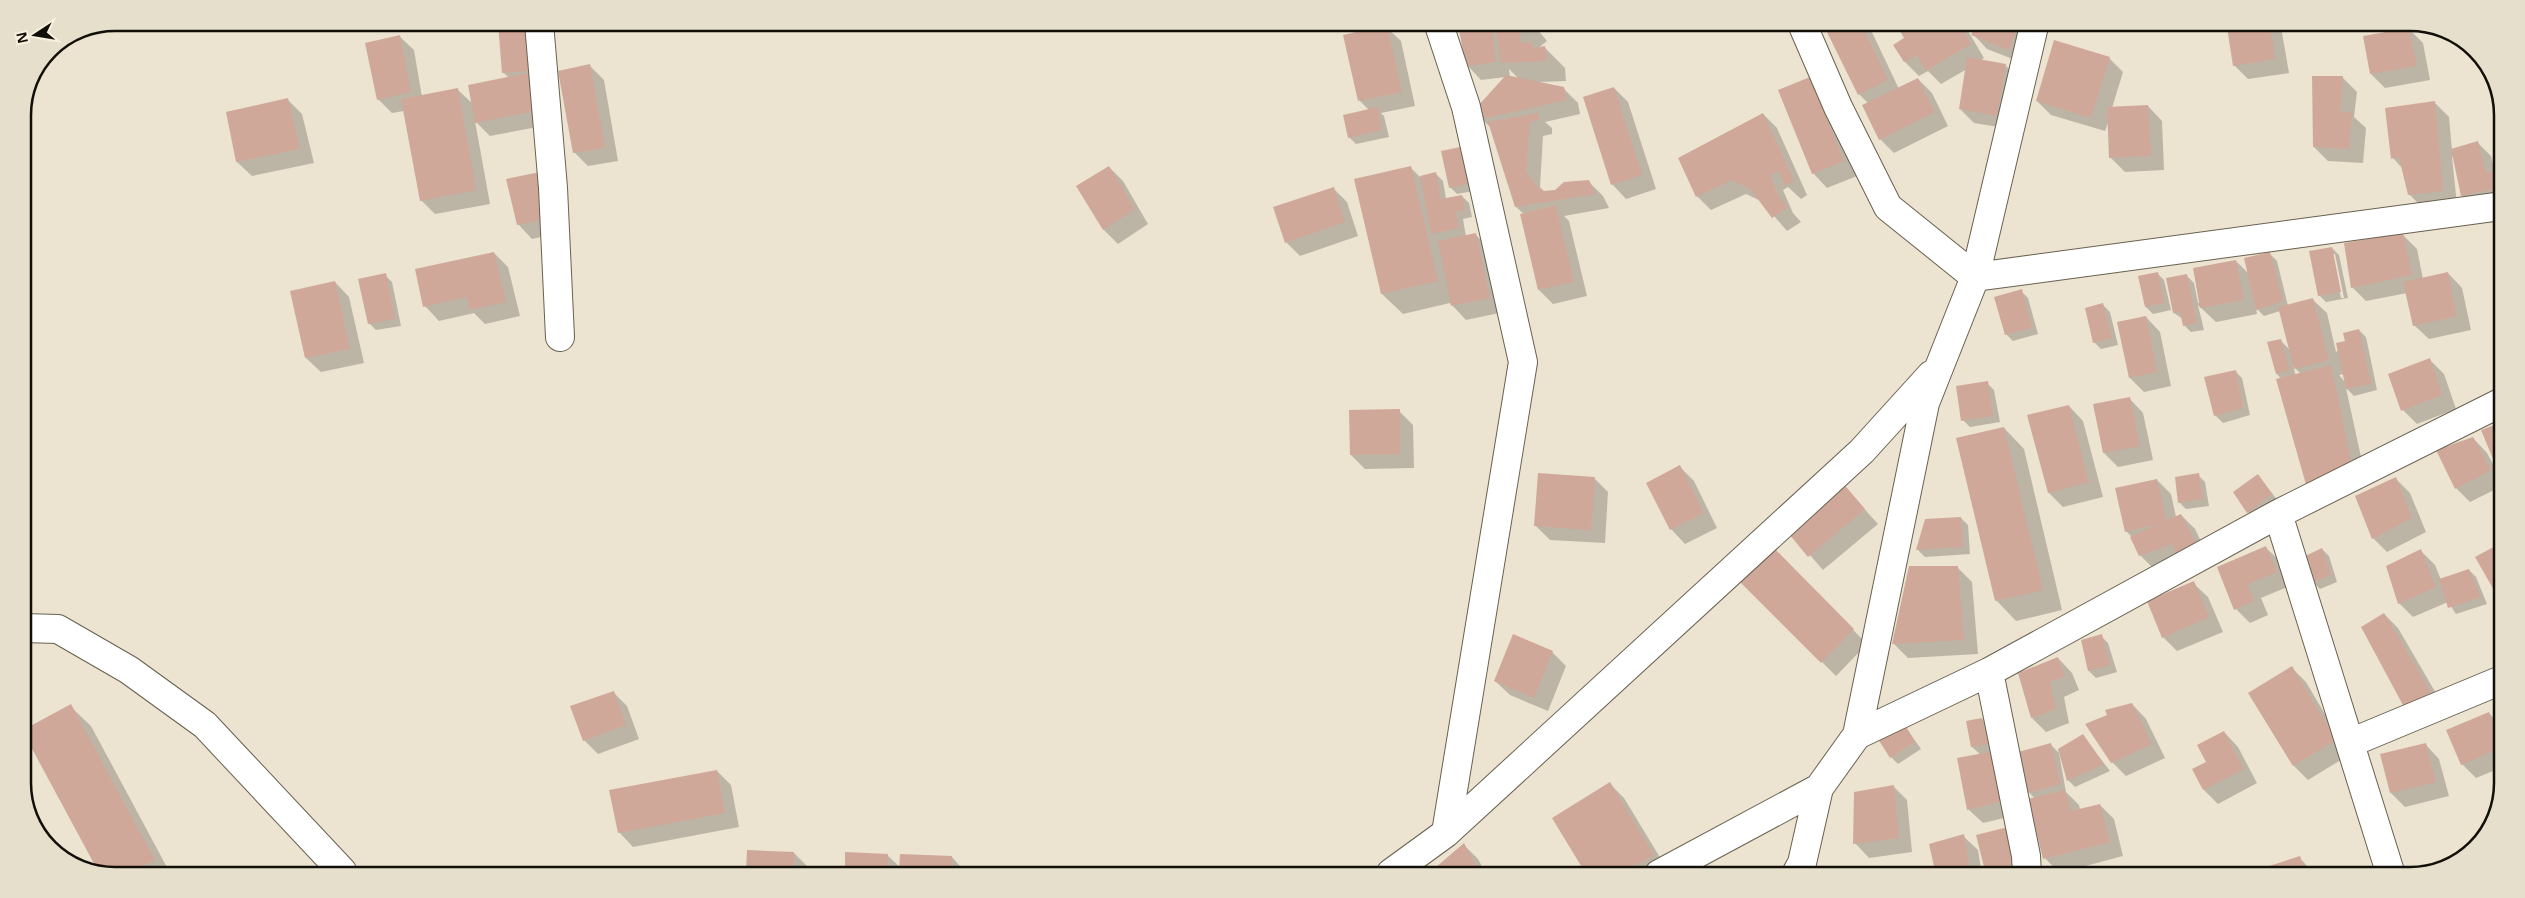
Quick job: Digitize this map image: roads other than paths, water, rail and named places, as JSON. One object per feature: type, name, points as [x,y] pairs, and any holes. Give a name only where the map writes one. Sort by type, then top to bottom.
[{"type":"street","points":[[540,31],[554,188],[560,337]]},
{"type":"street","points":[[1441,31],[1466,107],[1523,362],[1446,833]]},
{"type":"street","points":[[1806,31],[1838,108],[1888,207],[1975,277],[2494,207]]},
{"type":"street","points":[[1802,867],[1819,788],[1857,734],[1925,403],[1943,363],[1975,277],[2033,31]]},
{"type":"street","points":[[1398,867],[1446,833],[1862,451],[1943,363]]},
{"type":"street","points":[[1857,734],[1989,672],[2278,514],[2494,406]]},
{"type":"street","points":[[2278,514],[2388,867]]},
{"type":"street","points":[[31,628],[58,629],[129,670],[205,725],[338,867]]},
{"type":"street","points":[[1989,672],[2026,856],[2027,867]]},
{"type":"street","points":[[2350,743],[2494,683]]},
{"type":"street","points":[[1673,867],[1819,788]]}]
